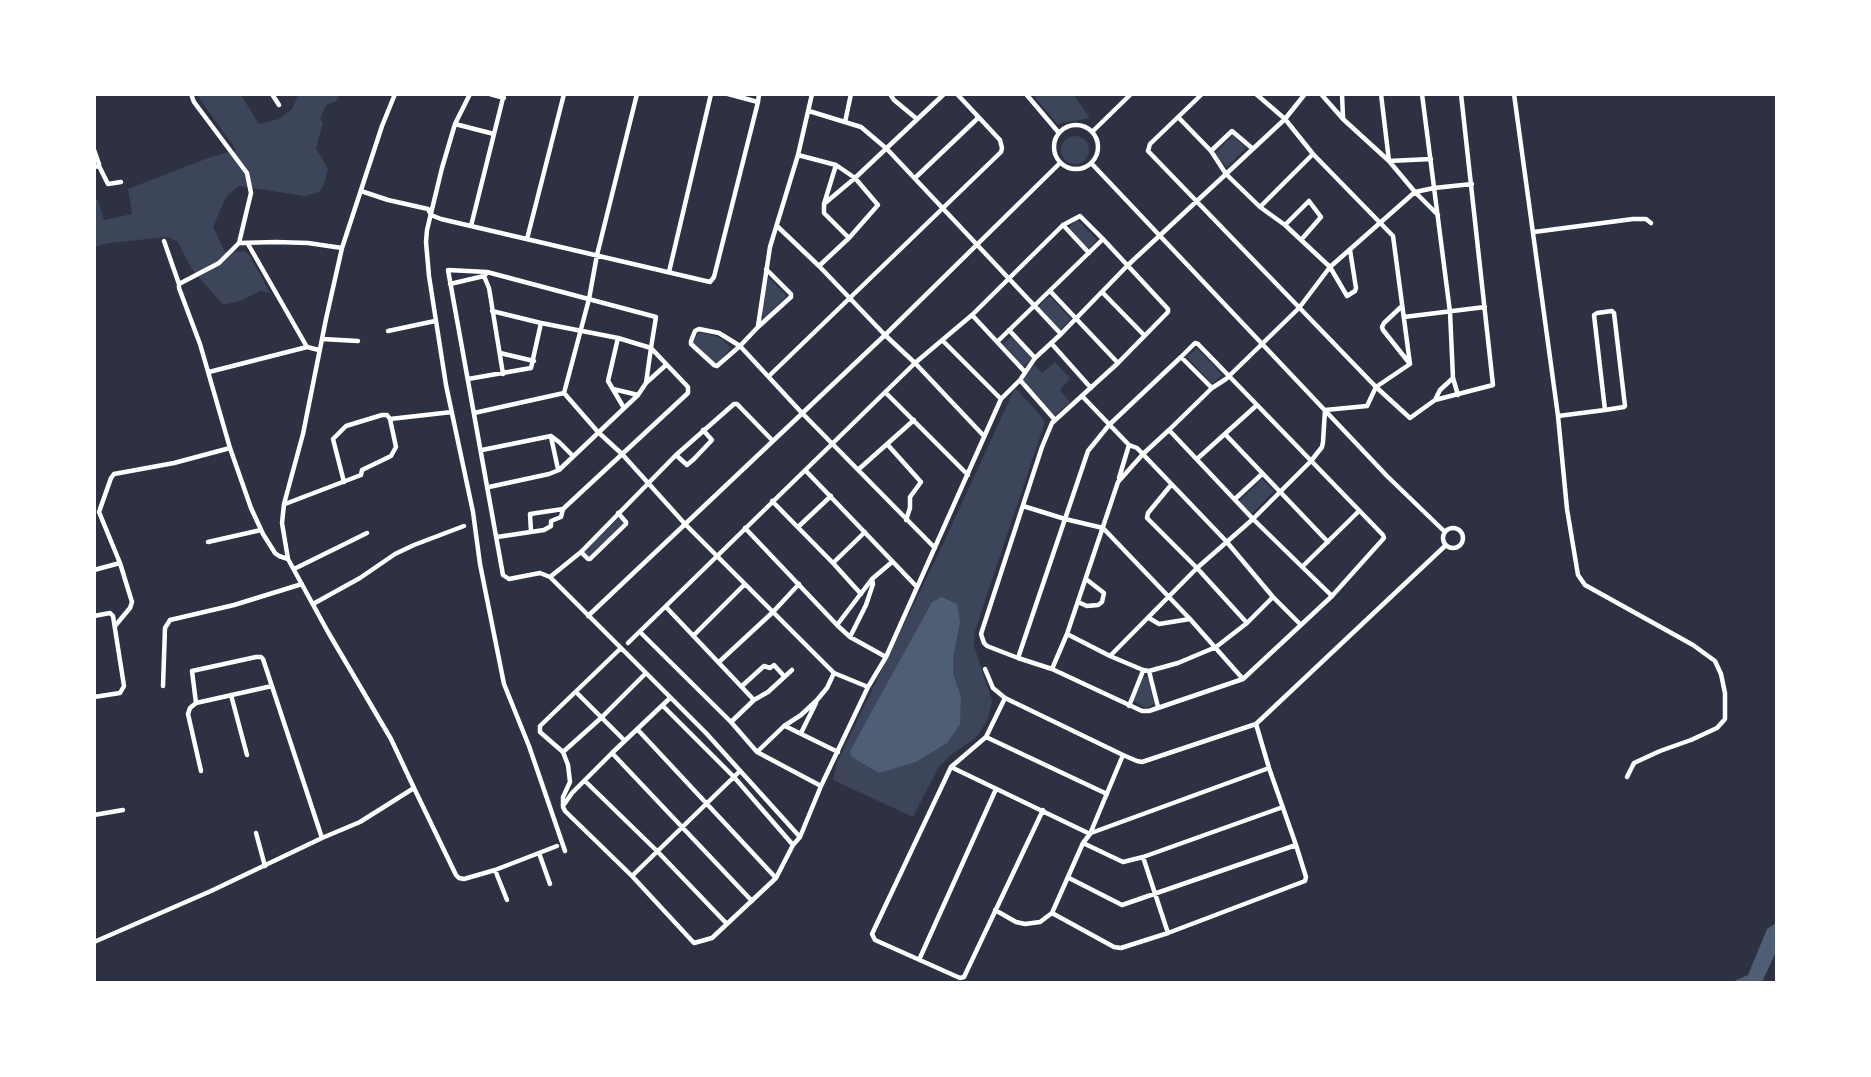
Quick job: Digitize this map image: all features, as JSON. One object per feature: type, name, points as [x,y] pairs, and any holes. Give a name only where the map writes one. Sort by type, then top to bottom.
[{"type":"street","points":[[179,284],[219,263],[239,243],[251,198],[249,176],[191,94]]},
{"type":"street","points":[[272,94],[279,105]]},
{"type":"street","points":[[394,94],[342,248],[303,433],[284,504],[282,523],[288,558],[391,739],[456,875],[464,879],[557,846]]},
{"type":"street","points":[[470,94],[455,124],[442,168],[426,242],[435,321],[504,684],[534,759],[565,851]]},
{"type":"street","points":[[471,226],[504,96],[490,94]]},
{"type":"street","points":[[527,239],[564,94]]},
{"type":"street","points":[[564,393],[638,94]]},
{"type":"street","points":[[668,272],[711,94]]},
{"type":"street","points":[[728,94],[758,102]]},
{"type":"street","points":[[361,191],[428,209],[431,215],[441,219],[710,282],[713,280],[759,94]]},
{"type":"street","points":[[758,327],[770,247],[813,94]]},
{"type":"street","points":[[845,122],[851,94]]},
{"type":"street","points":[[890,94],[917,119]]},
{"type":"street","points":[[824,204],[944,94]]},
{"type":"street","points":[[769,376],[1002,150],[1000,140],[957,94]]},
{"type":"street","points":[[1026,94],[1059,133]]},
{"type":"street","points":[[1092,132],[1131,94]]},
{"type":"street","points":[[1202,94],[1150,144],[1149,151],[1376,387],[1410,418],[1435,400],[1493,385],[1461,94]]},
{"type":"street","points":[[1256,94],[1284,119],[1313,154],[1381,223],[1395,241],[1410,364]]},
{"type":"street","points":[[621,648],[540,726],[539,730],[563,752],[568,765],[570,782],[563,807],[694,943],[712,938],[776,878],[800,836],[868,687],[886,657],[1001,399],[1020,380],[1034,358],[1128,265],[1161,237],[1284,119],[1305,94]]},
{"type":"street","points":[[1321,94],[1343,119],[1389,161],[1438,215]]},
{"type":"street","points":[[1342,94],[1343,119]]},
{"type":"street","points":[[1381,94],[1389,161]]},
{"type":"street","points":[[1422,94],[1450,312],[1453,378],[1458,395]]},
{"type":"street","points":[[1514,94],[1558,416],[1567,509],[1578,575],[1586,585],[1693,645],[1715,661],[1725,693],[1725,719],[1717,727],[1634,763],[1627,777]]},
{"type":"street","points":[[809,111],[861,127],[887,149],[1061,334]]},
{"type":"street","points":[[915,178],[978,118]]},
{"type":"street","points":[[1179,118],[1211,151],[1226,174],[1330,267],[1346,295],[1356,288],[1350,250]]},
{"type":"street","points":[[455,124],[494,134]]},
{"type":"street","points":[[1075,125],[1092,132],[1097,139],[1098,148],[1092,164],[1076,170],[1060,163],[1054,148],[1059,133],[1066,127],[1075,125]]},
{"type":"street","points":[[1211,151],[1232,131],[1253,149]]},
{"type":"street","points":[[94,150],[97,166],[108,184],[121,182]]},
{"type":"street","points":[[1260,207],[1313,154]]},
{"type":"street","points":[[798,155],[836,165],[855,178],[878,205],[819,266]]},
{"type":"street","points":[[1389,161],[1431,159]]},
{"type":"street","points":[[588,616],[885,335],[1060,163]]},
{"type":"street","points":[[1092,164],[1387,475],[1445,532]]},
{"type":"street","points":[[836,165],[824,204],[824,215],[849,238]]},
{"type":"street","points":[[1118,482],[1143,454],[1212,388],[1229,377],[1299,308],[1330,267],[1415,192],[1472,184]]},
{"type":"street","points":[[1285,225],[1310,201],[1321,217],[1301,240]]},
{"type":"street","points":[[628,643],[915,363],[972,315],[1063,225],[1080,216],[1168,308],[1168,312],[1050,427],[982,628],[982,639],[987,646],[1018,659],[1052,669],[1145,712],[1243,680],[1332,596],[1383,540],[1383,535],[1197,343],[1109,425],[1087,453],[1018,659]]},
{"type":"street","points":[[1534,232],[1633,219],[1646,219],[1651,223]]},
{"type":"street","points":[[1063,225],[1089,253]]},
{"type":"street","points":[[777,226],[984,435]]},
{"type":"street","points":[[997,342],[1103,239]]},
{"type":"street","points":[[164,241],[209,372],[230,448],[261,530],[276,555],[288,558]]},
{"type":"street","points":[[239,243],[287,242],[342,248]]},
{"type":"street","points":[[248,244],[307,347]]},
{"type":"street","points":[[765,269],[792,296],[740,346],[715,366],[691,344],[695,331],[699,329],[719,333],[740,346],[935,548]]},
{"type":"street","points":[[646,383],[655,316],[486,274],[448,270],[503,575],[509,579],[540,573],[550,577],[646,673],[800,836]]},
{"type":"street","points":[[450,284],[486,274]]},
{"type":"street","points":[[486,274],[503,374]]},
{"type":"street","points":[[1050,291],[1118,363]]},
{"type":"street","points":[[1102,292],[1144,335]]},
{"type":"street","points":[[1402,305],[1382,327],[1410,364]]},
{"type":"street","points":[[1404,317],[1485,307]]},
{"type":"street","points":[[1558,416],[1605,410],[1625,406],[1612,310],[1594,315],[1605,410]]},
{"type":"street","points":[[492,311],[618,338],[651,348],[688,387],[688,393],[563,509],[561,517],[551,521],[551,526],[544,530],[497,537]]},
{"type":"street","points":[[972,315],[1025,372]]},
{"type":"street","points":[[388,331],[435,321]]},
{"type":"street","points":[[468,379],[529,369],[534,361],[541,323]]},
{"type":"street","points":[[1009,330],[1034,358]]},
{"type":"street","points":[[618,338],[608,381],[624,408]]},
{"type":"street","points":[[322,339],[358,341]]},
{"type":"street","points":[[943,341],[1001,399]]},
{"type":"street","points":[[1051,343],[1091,388]]},
{"type":"street","points":[[209,372],[307,347],[319,350]]},
{"type":"street","points":[[500,353],[534,361]]},
{"type":"street","points":[[1181,356],[1212,388]]},
{"type":"street","points":[[1325,410],[1367,406],[1376,387],[1410,364]]},
{"type":"street","points":[[489,487],[559,470],[666,365]]},
{"type":"street","points":[[1435,400],[1440,390],[1453,378]]},
{"type":"street","points":[[1020,380],[1055,420]]},
{"type":"street","points":[[612,388],[638,395]]},
{"type":"street","points":[[885,392],[968,475]]},
{"type":"street","points":[[474,413],[564,393]]},
{"type":"street","points":[[564,393],[685,524],[834,673],[868,687]]},
{"type":"street","points":[[1082,396],[1129,445],[1143,454],[1301,625]]},
{"type":"street","points":[[550,577],[581,552],[676,455],[731,406],[737,404],[772,440]]},
{"type":"street","points":[[1197,459],[1257,405]]},
{"type":"street","points":[[1110,656],[1311,461],[1322,447],[1325,410]]},
{"type":"street","points":[[390,419],[452,412]]},
{"type":"street","points":[[284,504],[344,482],[361,475],[362,470],[383,461],[393,453],[396,447],[389,416],[382,415],[346,426],[333,439],[344,482]]},
{"type":"street","points":[[859,469],[914,420]]},
{"type":"street","points":[[676,455],[687,465],[694,459],[712,440],[703,430]]},
{"type":"street","points":[[1170,430],[1253,519],[1332,596]]},
{"type":"street","points":[[1225,434],[1328,542]]},
{"type":"street","points":[[482,450],[551,436],[573,456]]},
{"type":"street","points":[[551,436],[559,470]]},
{"type":"street","points":[[887,444],[921,482],[910,497],[906,520]]},
{"type":"street","points":[[1052,669],[1068,634],[1129,445]]},
{"type":"street","points":[[115,626],[132,602],[99,511],[113,475],[230,448]]},
{"type":"street","points":[[806,471],[917,587]]},
{"type":"street","points":[[1234,499],[1262,474]]},
{"type":"street","points":[[1171,485],[1147,516],[1247,623]]},
{"type":"street","points":[[798,527],[831,496]]},
{"type":"street","points":[[772,502],[861,594]]},
{"type":"street","points":[[1023,506],[1103,528],[1216,647],[1243,680]]},
{"type":"street","points":[[531,532],[530,514],[563,509]]},
{"type":"street","points":[[1302,566],[1359,511]]},
{"type":"street","points":[[581,552],[589,560],[626,524],[618,513]]},
{"type":"street","points":[[313,604],[360,579],[396,554],[464,526]]},
{"type":"street","points":[[745,528],[850,637],[886,657]]},
{"type":"street","points":[[1453,528],[1460,531],[1461,543],[1455,547],[1446,545],[1443,539],[1445,532],[1453,528]]},
{"type":"street","points":[[208,542],[261,530]]},
{"type":"street","points":[[833,563],[865,532]]},
{"type":"street","points":[[294,569],[367,533]]},
{"type":"street","points":[[985,669],[993,688],[1005,698],[1142,762],[1256,724],[1446,545]]},
{"type":"street","points":[[837,625],[872,579],[892,562]]},
{"type":"street","points":[[94,570],[120,563]]},
{"type":"street","points":[[850,637],[866,605],[872,579]]},
{"type":"street","points":[[1078,602],[1087,606],[1102,602],[1104,593],[1086,579]]},
{"type":"street","points":[[163,686],[165,628],[170,620],[234,605],[302,584]]},
{"type":"street","points":[[693,636],[744,584]]},
{"type":"street","points":[[719,662],[799,584]]},
{"type":"street","points":[[1068,634],[1110,656],[1146,670],[1178,663],[1216,647],[1247,623],[1273,597]]},
{"type":"street","points":[[666,607],[754,700]]},
{"type":"street","points":[[94,616],[111,613],[124,681],[120,693],[94,697]]},
{"type":"street","points":[[1149,618],[1159,624],[1190,619]]},
{"type":"street","points":[[640,632],[757,751],[821,786]]},
{"type":"street","points":[[196,703],[191,673],[193,670],[261,657],[265,662],[321,838]]},
{"type":"street","points":[[742,686],[764,666],[770,668],[774,665],[784,676]]},
{"type":"street","points":[[731,722],[792,670]]},
{"type":"street","points":[[1129,706],[1146,670]]},
{"type":"street","points":[[1146,670],[1158,707]]},
{"type":"street","points":[[563,752],[646,673]]},
{"type":"street","points":[[757,751],[817,700],[834,673]]},
{"type":"street","points":[[201,771],[188,714],[190,708],[196,703],[271,686]]},
{"type":"street","points":[[576,692],[625,740]]},
{"type":"street","points":[[230,695],[247,755]]},
{"type":"street","points":[[563,807],[572,793],[670,698]]},
{"type":"street","points":[[1005,698],[986,737],[951,766],[872,934],[876,942],[960,978],[964,977],[1043,810]]},
{"type":"street","points":[[801,733],[817,700]]},
{"type":"street","points":[[663,706],[734,777],[793,845]]},
{"type":"street","points":[[1052,913],[1114,947],[1121,948],[1303,883],[1306,877],[1256,724]]},
{"type":"street","points":[[784,726],[838,752]]},
{"type":"street","points":[[638,730],[776,878]]},
{"type":"street","points":[[986,737],[1107,794]]},
{"type":"street","points":[[612,753],[752,901]]},
{"type":"street","points":[[995,910],[1025,924],[1040,922],[1052,913],[1124,755]]},
{"type":"street","points":[[951,766],[1090,834],[1269,768]]},
{"type":"street","points":[[632,876],[740,771]]},
{"type":"street","points":[[585,781],[657,850],[727,924]]},
{"type":"street","points":[[94,942],[360,822],[414,788]]},
{"type":"street","points":[[919,960],[996,789]]},
{"type":"street","points":[[1083,843],[1121,862],[1143,857],[1283,807]]},
{"type":"street","points":[[94,815],[123,810]]},
{"type":"street","points":[[256,833],[265,866]]},
{"type":"street","points":[[1069,878],[1122,905],[1296,845]]},
{"type":"street","points":[[539,853],[550,884]]},
{"type":"street","points":[[1143,857],[1168,933]]},
{"type":"street","points":[[495,870],[507,900]]},
{"type":"shaded area","points":[[197,95],[241,95],[259,124],[279,119],[292,109],[298,95],[340,95],[336,101],[326,105],[320,119],[323,123],[316,148],[328,169],[319,192],[305,196],[239,186],[226,197],[213,227],[225,252],[245,251],[250,256],[270,293],[260,291],[240,301],[223,305],[192,269],[177,241],[168,237],[108,243],[95,247],[94,200],[98,200],[104,220],[132,214],[128,189],[236,150]]},
{"type":"shaded area","points":[[1033,95],[1074,95],[1090,118],[1057,124]]},
{"type":"shaded area","points":[[1233,135],[1246,148],[1227,167],[1214,154]]},
{"type":"shaded area","points":[[1075,136],[1085,140],[1089,150],[1085,160],[1075,164],[1065,160],[1061,150],[1065,140]]},
{"type":"shaded area","points":[[1077,219],[1097,240],[1087,250],[1068,229]]},
{"type":"shaded area","points":[[768,277],[787,296],[765,317],[760,314]]},
{"type":"shaded area","points":[[1050,296],[1071,319],[1060,330],[1038,307]]},
{"type":"shaded area","points":[[699,332],[721,338],[731,348],[716,365],[692,343]]},
{"type":"shaded area","points":[[1012,336],[1032,358],[1023,367],[1003,344]]},
{"type":"shaded area","points":[[1197,348],[1222,375],[1212,384],[1187,357]]},
{"type":"shaded area","points":[[1055,362],[1070,378],[1060,390],[1070,402],[1054,416],[1021,378],[1035,365],[1042,373]]},
{"type":"shaded area","points":[[1015,388],[1045,422],[975,631],[974,646],[992,701],[988,719],[976,738],[952,754],[938,768],[913,817],[833,780],[837,762]]},
{"type":"shaded area","points":[[1262,479],[1274,491],[1251,515],[1238,502]]},
{"type":"shaded area","points":[[619,518],[625,524],[589,558],[583,552]]},
{"type":"shaded area","points":[[942,597],[957,604],[960,622],[953,674],[961,696],[960,724],[947,743],[916,762],[879,773],[852,757],[850,751],[932,602]]},
{"type":"shaded area","points":[[1141,677],[1148,677],[1154,704],[1146,708],[1132,700]]},
{"type":"shaded area","points":[[1776,923],[1776,952],[1762,982],[1732,982],[1748,975],[1767,929]]}]
